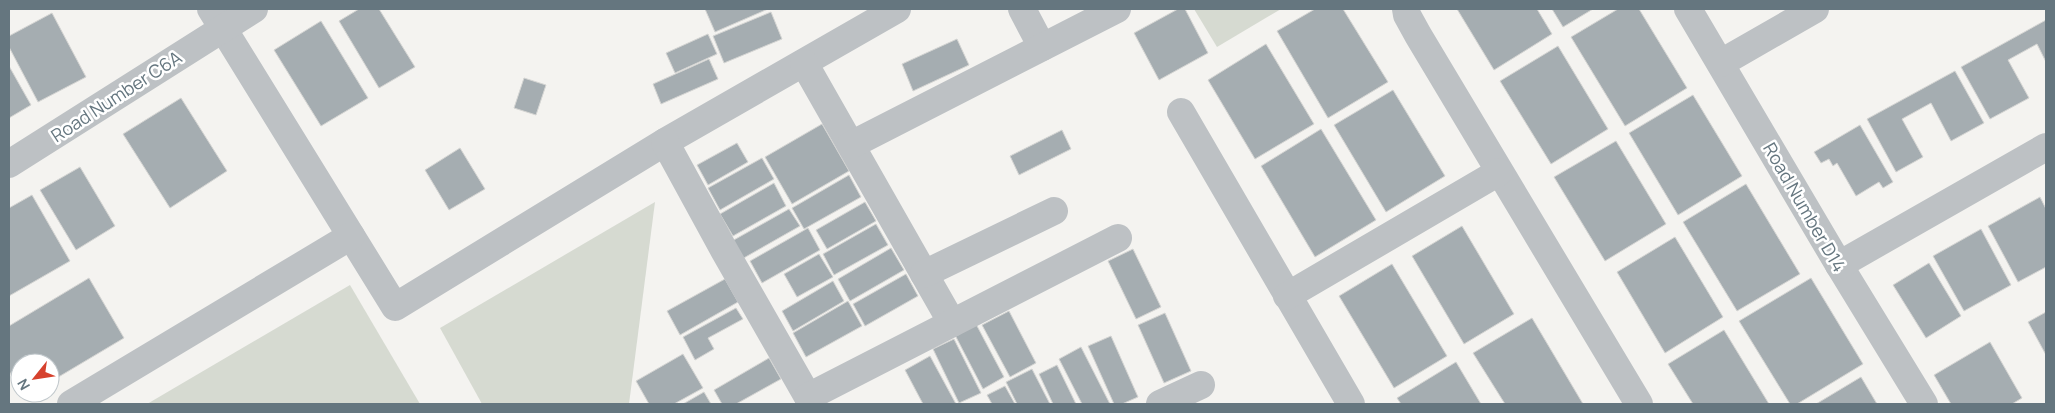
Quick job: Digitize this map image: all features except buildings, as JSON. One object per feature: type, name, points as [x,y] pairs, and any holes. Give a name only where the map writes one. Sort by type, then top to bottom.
[{"type":"street","name":"Road Number C6A","points":[[9,164],[217,18],[254,9]]},
{"type":"street","points":[[217,18],[395,307],[665,142],[897,9]]},
{"type":"street","points":[[1022,9],[1042,47]]},
{"type":"street","points":[[851,145],[1116,9]]},
{"type":"street","points":[[1406,9],[1407,15],[1418,35],[1639,404]]},
{"type":"street","name":"Road Number D14","points":[[1688,9],[1839,265],[1924,404]]},
{"type":"street","points":[[1721,64],[1815,9]]},
{"type":"street","points":[[804,63],[952,323]]},
{"type":"street","points":[[1181,112],[1351,404]]},
{"type":"street","points":[[665,142],[810,401],[952,323],[1118,238]]},
{"type":"street","points":[[1839,265],[2046,147]]},
{"type":"street","points":[[1287,296],[1499,172]]},
{"type":"street","points":[[924,274],[1054,211]]},
{"type":"street","points":[[71,404],[351,236]]},
{"type":"street","points":[[1160,404],[1201,385]]},
{"type":"shaded area","points":[[1194,9],[1281,9],[1217,47]]},
{"type":"shaded area","points":[[655,202],[629,404],[482,404],[440,328]]},
{"type":"shaded area","points":[[350,285],[420,404],[147,404]]}]
